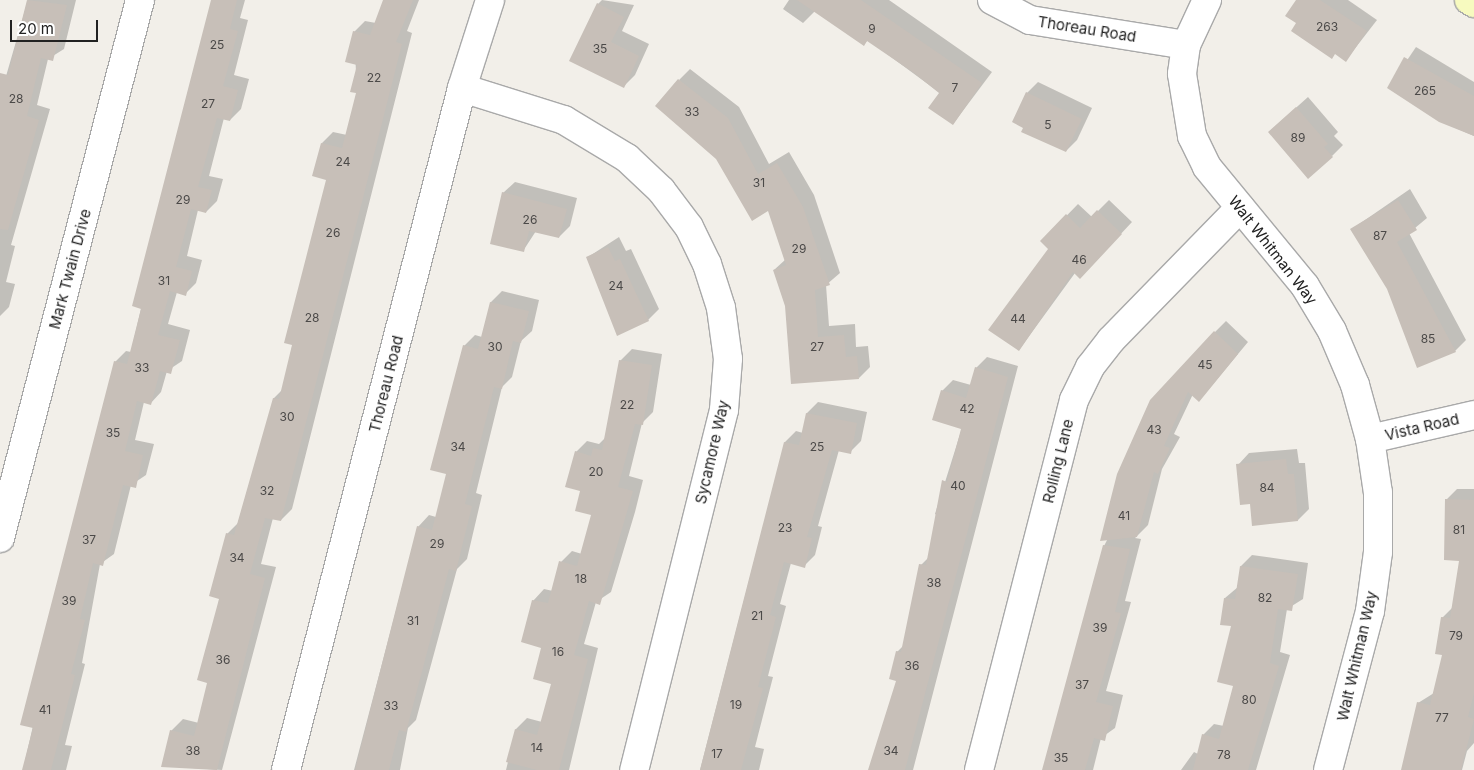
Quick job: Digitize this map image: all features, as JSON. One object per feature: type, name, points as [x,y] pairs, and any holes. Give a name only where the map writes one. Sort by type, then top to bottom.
[{"type":"street","name":"Mark Twain Drive","points":[[0,538],[140,0]]},
{"type":"street","name":"Thoreau Road","points":[[286,770],[462,88],[490,0]]},
{"type":"street","name":"Thoreau Road","points":[[992,0],[1030,20],[1186,45]]},
{"type":"street","name":"Walt Whitman Way","points":[[1207,0],[1186,45],[1184,99],[1192,136],[1207,167],[1305,286],[1332,331],[1355,384],[1370,439],[1378,493],[1378,552],[1370,610],[1328,770]]},
{"type":"street","points":[[1469,0],[1474,2]]},
{"type":"street","name":"Sycamore Way","points":[[462,88],[564,120],[627,158],[661,190],[689,227],[708,264],[721,308],[728,359],[724,410],[634,770]]},
{"type":"street","name":"Rolling Lane","points":[[979,770],[1074,400],[1090,367],[1111,340],[1240,208]]},
{"type":"street","name":"Vista Road","points":[[1370,439],[1474,415]]},
{"type":"building","points":[[27,0],[67,5],[53,61],[41,58],[27,116],[39,120],[8,230],[0,229],[0,73],[8,75]]},
{"type":"building","points":[[211,0],[237,0],[230,29],[238,31],[223,86],[238,90],[230,121],[217,118],[198,187],[212,190],[206,213],[191,209],[176,267],[192,271],[186,296],[170,291],[158,335],[180,340],[171,374],[160,371],[151,405],[137,401],[125,451],[143,455],[136,488],[123,485],[103,566],[93,563],[80,619],[85,620],[71,674],[75,675],[51,770],[22,770],[33,728],[20,725],[114,361],[127,364],[141,309],[132,306]]},
{"type":"building","points":[[383,0],[413,0],[396,42],[402,44],[281,521],[265,518],[250,574],[265,578],[217,770],[161,767],[170,730],[194,736],[207,683],[197,680],[219,599],[209,596],[226,533],[234,535],[273,398],[279,399],[292,345],[284,343],[326,180],[312,176],[321,143],[342,148],[356,93],[350,92],[357,65],[345,62],[353,31],[370,35]]},
{"type":"building","points":[[797,0],[861,0],[982,83],[953,125],[928,108],[939,93],[914,73],[867,41],[864,46]]},
{"type":"building","points":[[1296,0],[1320,0],[1367,31],[1346,62],[1335,54],[1332,59],[1291,31],[1296,23],[1285,16]]},
{"type":"building","points":[[597,3],[624,17],[611,42],[639,56],[624,88],[569,61]]},
{"type":"building","points":[[1404,57],[1474,96],[1474,136],[1439,122],[1387,88]]},
{"type":"building","points":[[678,79],[728,118],[758,174],[777,163],[803,207],[830,285],[815,290],[818,337],[844,335],[846,357],[857,356],[859,379],[791,384],[785,306],[773,270],[786,265],[768,211],[752,221],[716,159],[655,106]]},
{"type":"building","points":[[1026,92],[1082,119],[1066,152],[1021,132],[1023,128],[1012,122]]},
{"type":"building","points":[[1296,107],[1328,144],[1324,147],[1333,157],[1308,179],[1268,132]]},
{"type":"building","points":[[502,192],[567,209],[559,238],[529,231],[524,252],[490,244]]},
{"type":"building","points":[[1398,200],[1417,230],[1397,242],[1456,352],[1417,368],[1387,289],[1350,229]]},
{"type":"building","points":[[1097,210],[1122,234],[1080,279],[1073,272],[1019,351],[988,330],[1048,249],[1040,241],[1066,214],[1080,228]]},
{"type":"building","points":[[608,247],[615,261],[620,259],[649,321],[617,336],[586,257]]},
{"type":"building","points":[[490,302],[529,311],[521,343],[513,341],[502,389],[494,387],[465,504],[472,506],[456,571],[449,569],[406,732],[399,730],[389,770],[355,770],[417,526],[432,530],[446,474],[430,470],[463,345],[478,349]]},
{"type":"building","points":[[1214,331],[1238,354],[1199,402],[1188,392],[1164,446],[1170,448],[1158,474],[1154,472],[1137,537],[1100,541],[1117,474],[1150,400]]},
{"type":"building","points":[[619,360],[652,365],[643,425],[635,424],[618,487],[633,491],[600,605],[589,601],[574,655],[588,659],[559,770],[537,770],[506,762],[515,729],[537,735],[551,684],[533,679],[541,648],[521,642],[532,600],[548,603],[559,561],[577,566],[591,515],[575,511],[580,491],[565,487],[575,451],[591,456],[593,448],[602,450]]},
{"type":"building","points":[[975,367],[1008,377],[905,770],[868,770],[896,681],[889,679],[896,651],[901,652],[919,564],[926,565],[942,480],[947,482],[961,429],[932,420],[941,390],[966,398]]},
{"type":"building","points":[[806,413],[857,423],[851,454],[832,450],[807,537],[812,538],[805,568],[784,562],[770,615],[776,617],[758,687],[763,688],[741,770],[700,770],[784,442],[799,445]]},
{"type":"building","points":[[1286,459],[1288,474],[1294,474],[1298,521],[1252,526],[1250,504],[1240,505],[1236,464]]},
{"type":"building","points":[[1445,499],[1474,500],[1474,693],[1468,717],[1474,719],[1461,770],[1401,770],[1417,702],[1430,705],[1442,655],[1435,654],[1441,617],[1450,618],[1459,561],[1444,560]]},
{"type":"building","points":[[1103,545],[1130,549],[1115,612],[1121,613],[1096,702],[1113,706],[1105,741],[1094,738],[1085,770],[1042,770]]},
{"type":"building","points":[[1240,566],[1298,574],[1292,611],[1278,609],[1270,663],[1279,666],[1248,770],[1193,770],[1202,734],[1219,739],[1233,686],[1217,682],[1231,626],[1220,625],[1224,598],[1235,599]]}]
